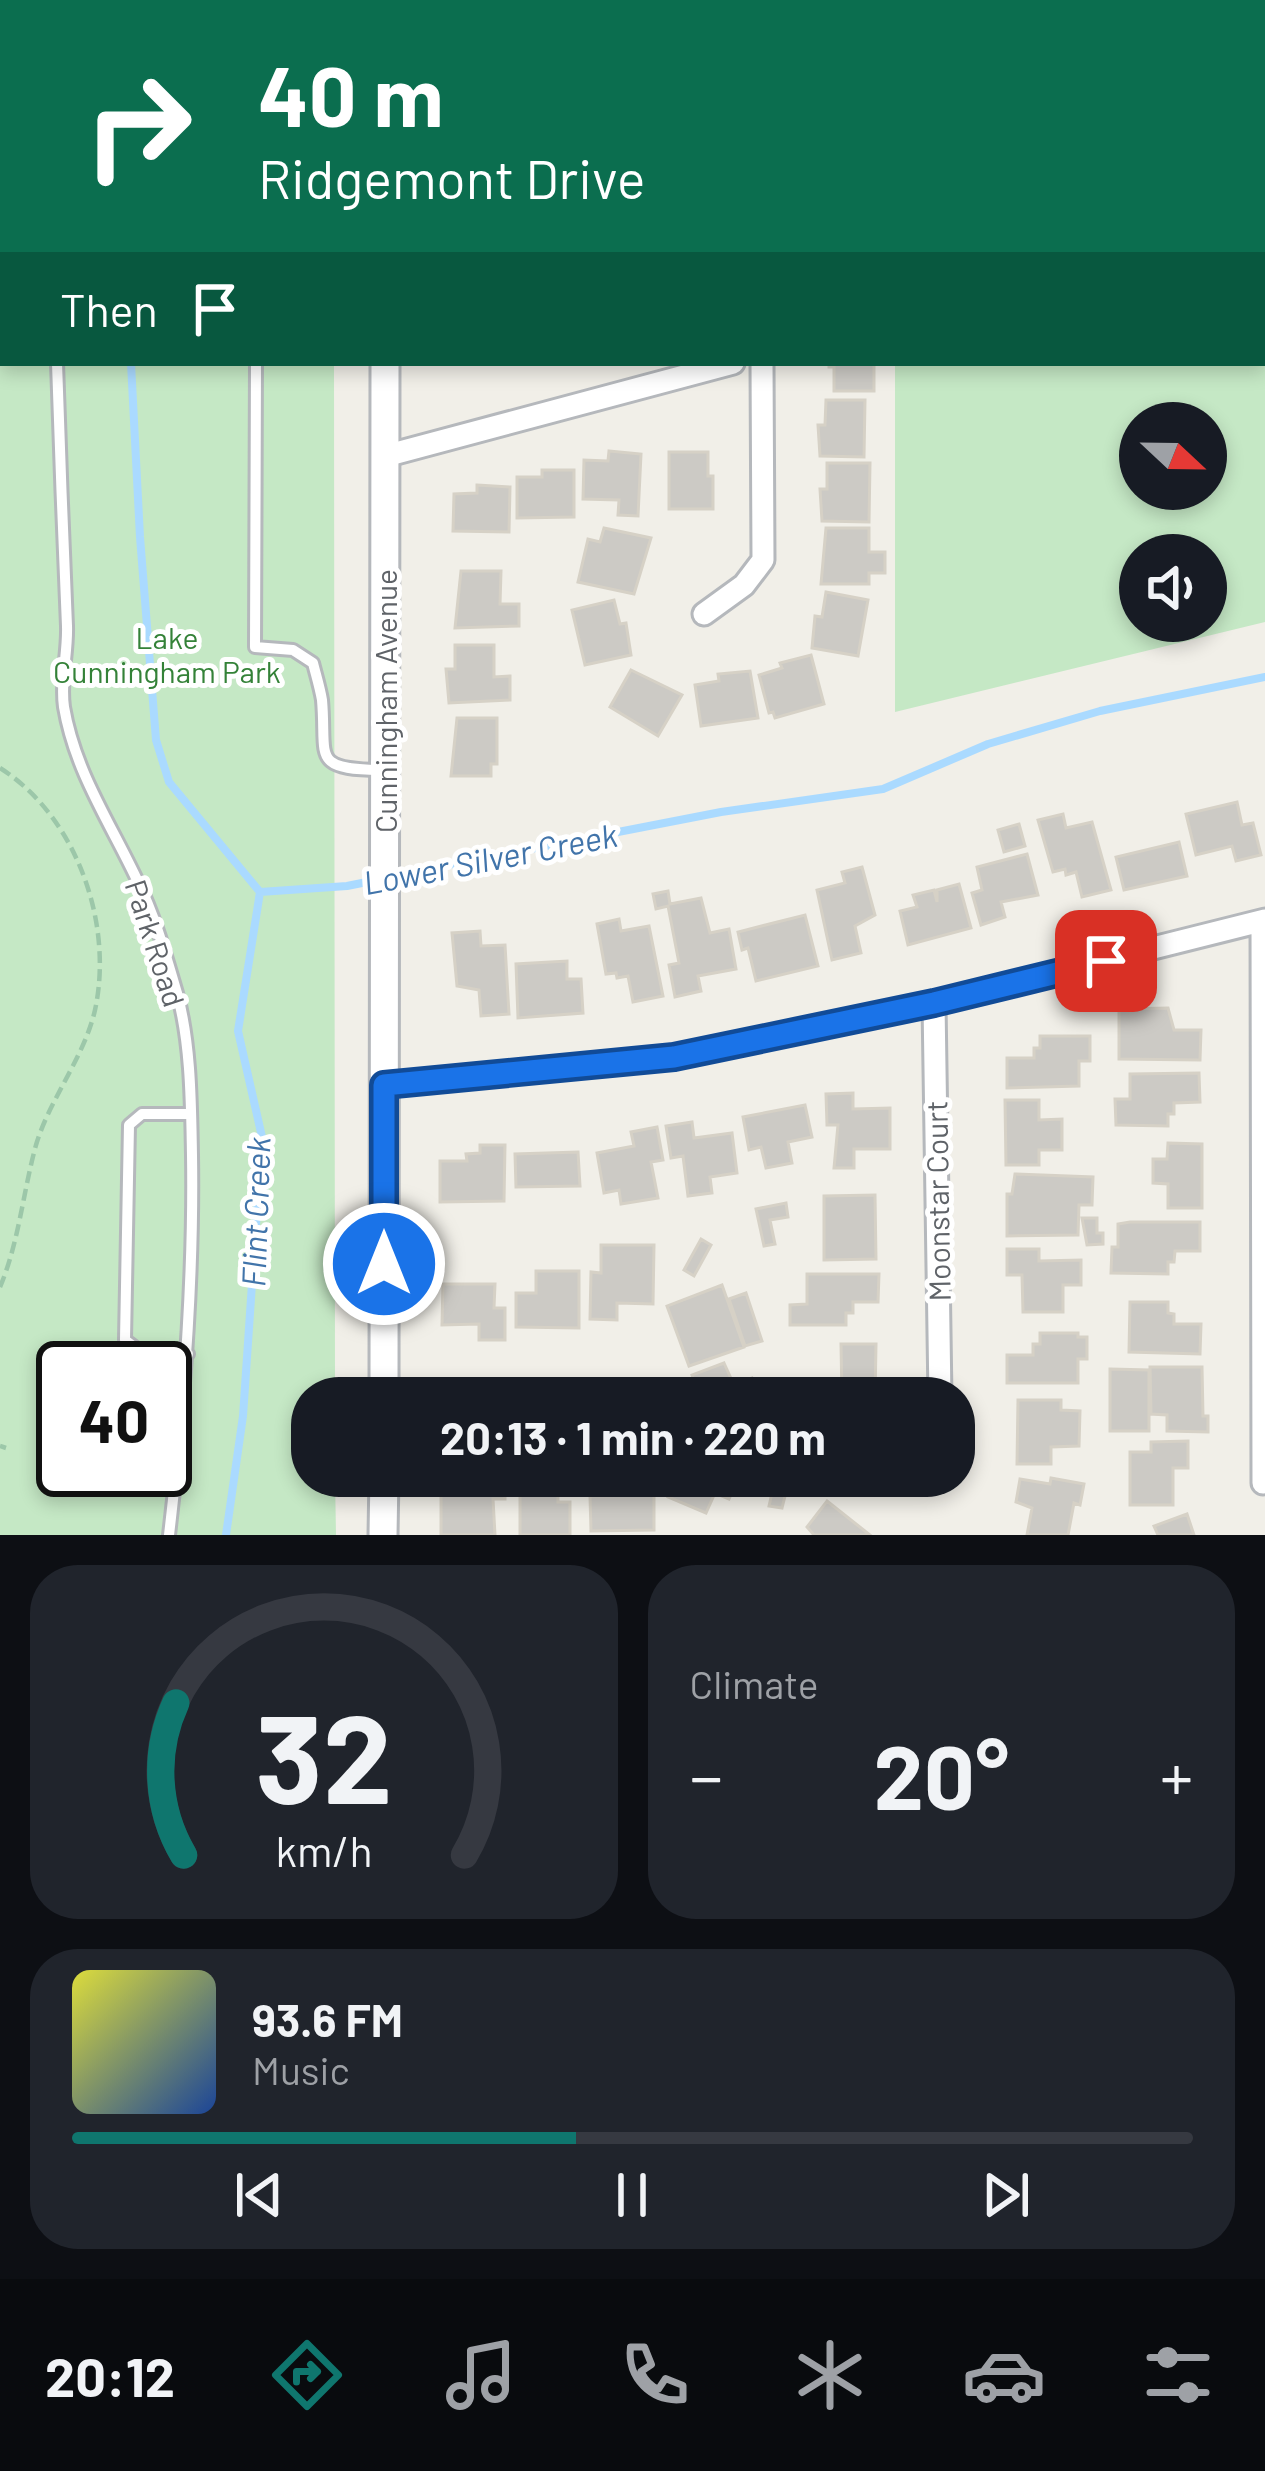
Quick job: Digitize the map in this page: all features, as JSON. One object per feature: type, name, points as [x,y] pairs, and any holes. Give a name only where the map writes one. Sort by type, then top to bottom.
[{"type":"street","name":"Cunningham Avenue","points":[[384,1377],[385,366]]},
{"type":"street","points":[[385,457],[722,366]]},
{"type":"street","points":[[704,614],[744,585],[763,560],[762,366]]},
{"type":"street","points":[[384,1085],[674,1057],[934,1003],[1264,921],[1263,1483]]},
{"type":"street","name":"Moonstar Court","points":[[934,1003],[940,1377]]},
{"type":"street","points":[[383,1497],[383,1535]]},
{"type":"lane","name":"Park Road","points":[[57,366],[67,640],[64,704],[89,787],[140,884],[178,999],[191,1114],[194,1255],[189,1341]]},
{"type":"lane","points":[[256,366],[255,647],[293,650],[314,663],[322,701],[321,743],[328,760],[345,770],[385,770]]},
{"type":"lane","points":[[126,1341],[128,1125],[142,1114],[191,1114]]},
{"type":"lane","name":"Park Road","points":[[169,1535],[173,1497]]},
{"type":"path","points":[[0,768],[36,797],[69,843],[95,915],[99,953],[95,1009],[37,1140],[9,1266],[0,1287]]},
{"type":"green space","name":"Lake Cunningham Park","points":[[0,366],[334,366],[335,1377],[291,1377],[291,1497],[335,1497],[336,1535],[0,1535]]},
{"type":"green space","points":[[895,366],[1265,366],[1265,622],[1227,631],[1227,534],[1119,534],[1119,642],[1183,642],[895,712]]},
{"type":"building","points":[[874,366],[874,391],[834,391],[834,367],[829,367]]},
{"type":"building","points":[[826,400],[865,400],[864,457],[820,456],[818,425],[825,425]]},
{"type":"building","points":[[609,451],[641,454],[638,516],[618,515],[619,500],[583,499],[584,460],[608,461]]},
{"type":"building","points":[[669,452],[708,452],[713,509],[669,509]]},
{"type":"building","points":[[827,463],[870,463],[869,522],[822,521],[820,489],[827,489]]},
{"type":"building","points":[[542,470],[574,470],[574,517],[517,518],[517,477],[542,477]]},
{"type":"building","points":[[477,485],[510,487],[509,532],[453,531],[454,494],[477,493]]},
{"type":"building","points":[[604,528],[651,538],[634,594],[578,582],[588,539],[600,542]]},
{"type":"building","points":[[826,528],[869,528],[869,552],[885,552],[885,573],[869,573],[869,584],[821,584]]},
{"type":"building","points":[[461,571],[501,571],[500,604],[519,604],[519,626],[455,628]]},
{"type":"building","points":[[826,592],[868,600],[858,656],[812,648],[815,616],[822,617]]},
{"type":"building","points":[[614,600],[620,624],[626,623],[631,655],[585,665],[572,610]]},
{"type":"building","points":[[455,645],[494,645],[494,677],[510,676],[510,700],[449,703],[446,669],[455,669]]},
{"type":"building","points":[[811,655],[824,704],[775,718],[769,713],[759,675],[782,668],[780,663]]},
{"type":"building","points":[[631,670],[682,695],[658,736],[610,707]]},
{"type":"building","points":[[750,671],[758,718],[701,726],[695,685],[719,681],[718,674]]},
{"type":"building","points":[[457,718],[497,718],[497,764],[491,764],[491,776],[451,776]]},
{"type":"building","points":[[1237,802],[1242,825],[1253,823],[1261,855],[1236,861],[1232,846],[1196,855],[1186,814]]},
{"type":"building","points":[[1063,814],[1066,828],[1092,822],[1111,890],[1082,897],[1076,872],[1053,872],[1038,820]]},
{"type":"building","points":[[1019,824],[1025,846],[1004,852],[998,830]]},
{"type":"building","points":[[1179,842],[1187,876],[1124,890],[1116,857]]},
{"type":"building","points":[[1027,854],[1038,895],[1001,902],[1005,917],[981,925],[972,893],[982,890],[977,867]]},
{"type":"building","points":[[862,867],[875,915],[855,926],[861,953],[832,960],[817,890],[845,883],[842,872]]},
{"type":"building","points":[[959,884],[971,928],[908,945],[900,911],[917,907],[913,895],[934,890],[937,902],[937,890]]},
{"type":"building","points":[[668,891],[670,904],[701,898],[710,933],[729,929],[736,969],[698,976],[701,991],[675,997],[669,965],[679,963],[668,906],[656,909],[653,894]]},
{"type":"building","points":[[805,915],[818,966],[756,981],[748,948],[742,950],[738,932]]},
{"type":"building","points":[[619,919],[621,931],[649,926],[663,996],[633,1002],[628,976],[606,974],[597,924]]},
{"type":"building","points":[[480,931],[481,946],[505,945],[509,1014],[481,1016],[479,990],[457,986],[452,933]]},
{"type":"building","points":[[567,961],[567,979],[581,979],[583,1013],[518,1018],[516,964]]},
{"type":"building","points":[[1168,1008],[1174,1030],[1201,1030],[1200,1060],[1119,1059],[1119,1009]]},
{"type":"building","points":[[1040,1036],[1090,1036],[1090,1061],[1079,1061],[1079,1086],[1007,1088],[1007,1058],[1034,1058]]},
{"type":"building","points":[[1199,1073],[1200,1102],[1174,1103],[1168,1126],[1116,1125],[1115,1099],[1130,1099],[1130,1074]]},
{"type":"building","points":[[853,1093],[853,1109],[890,1108],[890,1149],[854,1149],[854,1168],[834,1168],[838,1125],[827,1125],[826,1094]]},
{"type":"building","points":[[1005,1100],[1039,1100],[1039,1120],[1062,1119],[1062,1150],[1039,1150],[1039,1165],[1006,1165]]},
{"type":"building","points":[[805,1105],[812,1137],[788,1142],[792,1163],[766,1168],[761,1147],[749,1150],[743,1117]]},
{"type":"building","points":[[692,1122],[694,1138],[732,1133],[737,1173],[710,1177],[712,1193],[688,1196],[683,1156],[671,1158],[666,1126]]},
{"type":"building","points":[[657,1127],[663,1160],[651,1162],[658,1198],[621,1204],[619,1190],[604,1193],[597,1153],[634,1146],[631,1132]]},
{"type":"building","points":[[1168,1143],[1202,1144],[1202,1208],[1168,1208],[1168,1184],[1153,1183],[1153,1159],[1167,1159]]},
{"type":"building","points":[[480,1145],[505,1145],[504,1201],[440,1202],[440,1161],[467,1161],[466,1154],[480,1153]]},
{"type":"building","points":[[578,1152],[580,1186],[516,1187],[515,1154]]},
{"type":"building","points":[[1015,1174],[1093,1177],[1092,1205],[1079,1205],[1078,1235],[1007,1236],[1007,1194],[1012,1194]]},
{"type":"building","points":[[875,1195],[876,1259],[824,1260],[824,1196]]},
{"type":"building","points":[[786,1203],[788,1217],[770,1220],[775,1244],[764,1246],[756,1209]]},
{"type":"building","points":[[1082,1218],[1097,1218],[1103,1244],[1087,1245]]},
{"type":"building","points":[[1200,1222],[1200,1251],[1175,1251],[1168,1274],[1111,1273],[1118,1224]]},
{"type":"building","points":[[701,1239],[711,1245],[694,1276],[684,1270]]},
{"type":"building","points":[[601,1245],[654,1245],[653,1304],[617,1303],[617,1320],[590,1319],[591,1272],[601,1273]]},
{"type":"building","points":[[1007,1249],[1039,1249],[1039,1261],[1081,1260],[1081,1285],[1063,1285],[1063,1312],[1023,1312],[1022,1275],[1007,1275]]},
{"type":"building","points":[[536,1271],[579,1271],[579,1328],[516,1327],[516,1293],[536,1293]]},
{"type":"building","points":[[807,1274],[879,1274],[878,1302],[853,1302],[846,1325],[790,1325],[790,1305],[807,1304]]},
{"type":"building","points":[[443,1284],[495,1284],[494,1308],[505,1308],[505,1340],[479,1340],[479,1324],[442,1325]]},
{"type":"building","points":[[722,1285],[744,1347],[689,1366],[667,1306]]},
{"type":"building","points":[[746,1293],[762,1341],[745,1346],[729,1299]]},
{"type":"building","points":[[1130,1302],[1168,1302],[1174,1324],[1201,1324],[1200,1354],[1129,1352]]},
{"type":"building","points":[[1040,1333],[1087,1337],[1087,1359],[1078,1359],[1078,1383],[1007,1383],[1007,1355],[1033,1355]]},
{"type":"building","points":[[841,1344],[876,1344],[875,1377],[842,1377]]},
{"type":"building","points":[[724,1363],[730,1377],[693,1377]]},
{"type":"building","points":[[1150,1367],[1202,1367],[1208,1432],[1167,1431],[1167,1415],[1151,1414]]},
{"type":"building","points":[[1110,1369],[1149,1370],[1149,1431],[1110,1431]]},
{"type":"building","points":[[1018,1400],[1061,1400],[1061,1410],[1080,1411],[1079,1446],[1051,1447],[1051,1464],[1017,1464]]},
{"type":"building","points":[[1188,1441],[1188,1468],[1173,1468],[1173,1505],[1130,1505],[1130,1452],[1151,1452],[1151,1442]]},
{"type":"building","points":[[1051,1478],[1084,1484],[1080,1505],[1074,1503],[1068,1535],[1027,1535],[1032,1508],[1016,1502],[1020,1479],[1050,1484]]},
{"type":"building","points":[[441,1497],[505,1497],[493,1499],[495,1535],[441,1535]]},
{"type":"building","points":[[520,1497],[558,1497],[558,1502],[570,1502],[570,1535],[520,1535]]},
{"type":"building","points":[[590,1497],[654,1497],[654,1530],[591,1531]]},
{"type":"building","points":[[668,1497],[713,1497],[706,1513]]},
{"type":"building","points":[[771,1497],[785,1497],[782,1508],[769,1506]]},
{"type":"building","points":[[827,1501],[870,1535],[814,1535],[807,1527]]},
{"type":"building","points":[[1187,1514],[1194,1535],[1158,1535],[1154,1526]]},
{"type":"waterway","name":"Lower Silver Creek","points":[[131,366],[156,740],[169,782],[260,892],[377,880]]},
{"type":"waterway","name":"Lower Silver Creek","points":[[391,876],[721,812],[883,789],[988,744],[1100,711],[1265,677]]},
{"type":"waterway","name":"Flint Creek","points":[[226,1535],[243,1416],[262,1137],[238,1031],[260,892]]},
{"type":"route","points":[[384,1264],[384,1085],[674,1057],[934,1003],[1106,961]]}]
